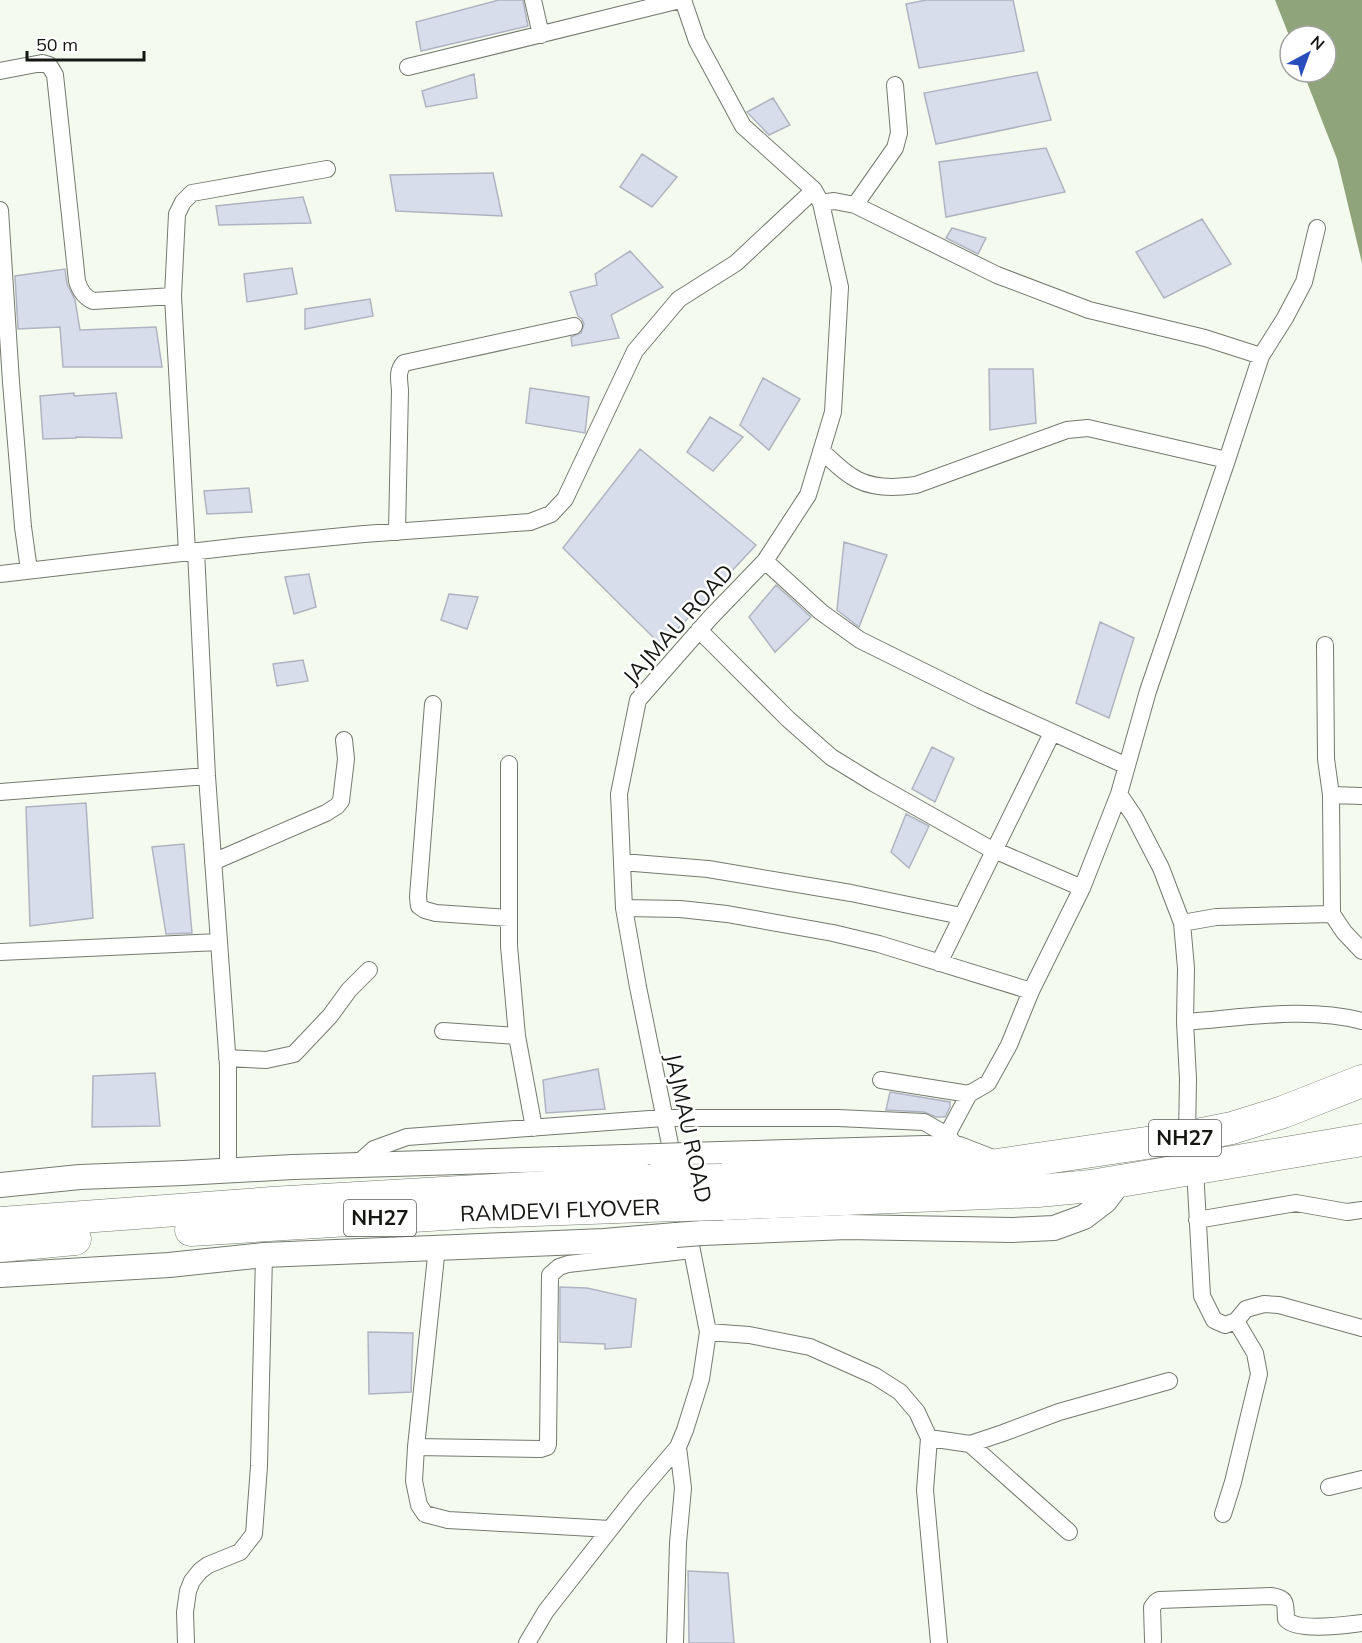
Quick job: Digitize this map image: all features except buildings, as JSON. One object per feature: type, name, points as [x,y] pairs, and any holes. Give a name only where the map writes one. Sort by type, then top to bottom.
[{"type":"highway","name":"NH27","points":[[1001,1165],[1187,1137],[1243,1125],[1362,1081]]},
{"type":"highway","name":"NH27","points":[[1120,1181],[1362,1140]]},
{"type":"highway","name":"RAMDEVI FLYOVER","points":[[0,1246],[115,1235],[477,1212],[936,1174],[1001,1165]]},
{"type":"highway","name":"RAMDEVI FLYOVER","points":[[0,1223],[272,1203],[618,1182],[723,1192],[1015,1192],[1090,1186],[1120,1181]]},
{"type":"main road","points":[[0,1185],[80,1177],[356,1165],[926,1148],[953,1142],[1001,1165]]},
{"type":"main road","points":[[0,1275],[169,1265],[264,1255],[690,1239],[847,1227],[1013,1230],[1054,1228],[1084,1217],[1105,1201],[1120,1181]]},
{"type":"street","points":[[533,0],[541,34]]},
{"type":"street","points":[[408,67],[681,0],[697,41],[743,126],[817,197],[855,204],[997,275],[1089,310],[1205,338],[1261,356]]},
{"type":"street","points":[[0,71],[42,63],[49,65],[55,75],[77,281],[80,291],[93,301],[173,296]]},
{"type":"street","points":[[855,204],[896,148],[899,133],[895,86]]},
{"type":"street","points":[[228,1171],[227,1058],[173,296],[177,214],[183,202],[192,193],[327,169]]},
{"type":"street","points":[[0,574],[192,551],[530,522],[551,514],[565,499],[635,351],[679,299],[736,263],[817,197]]},
{"type":"street","name":"JAJMAU ROAD","points":[[527,1643],[546,1611],[636,1496],[678,1447],[701,1379],[708,1332],[663,1118],[624,908],[619,794],[638,700],[699,630],[765,561],[808,495],[833,412],[840,288],[817,197]]},
{"type":"street","points":[[0,210],[11,382],[29,570]]},
{"type":"street","points":[[881,1080],[969,1094],[988,1083],[1009,1045],[1031,991],[1082,888],[1119,794],[1148,691],[1261,356],[1304,282],[1317,228]]},
{"type":"street","points":[[397,532],[400,367],[404,363],[573,326]]},
{"type":"street","points":[[821,451],[852,477],[874,486],[894,488],[916,485],[1067,430],[1088,428],[1227,460]]},
{"type":"street","points":[[765,561],[821,612],[860,640],[981,700],[1127,766]]},
{"type":"street","points":[[699,630],[831,757],[995,851],[1082,888]]},
{"type":"street","points":[[1325,645],[1326,759],[1332,795],[1332,914],[1344,932],[1362,951]]},
{"type":"street","points":[[433,704],[419,906],[436,912],[509,918]]},
{"type":"street","points":[[939,963],[1053,733]]},
{"type":"street","points":[[213,862],[326,813],[337,806],[341,801],[346,759],[344,740]]},
{"type":"street","points":[[509,764],[509,946],[517,1036],[534,1128]]},
{"type":"street","points":[[0,792],[207,776]]},
{"type":"street","points":[[1119,794],[1134,816],[1161,868],[1182,923],[1186,968],[1187,1137],[1195,1169],[1202,1296],[1214,1320],[1225,1325],[1236,1321],[1246,1310],[1264,1304],[1279,1305],[1362,1328]]},
{"type":"street","points":[[1332,795],[1362,796]]},
{"type":"street","points":[[622,862],[708,869],[851,893],[961,916]]},
{"type":"street","points":[[624,908],[680,909],[727,914],[833,933],[879,944],[1031,991]]},
{"type":"street","points":[[1182,923],[1216,917],[1332,914]]},
{"type":"street","points":[[0,952],[219,942]]},
{"type":"street","points":[[227,1058],[266,1060],[294,1054],[369,970]]},
{"type":"street","points":[[1185,1022],[1294,1014],[1346,1017],[1362,1021]]},
{"type":"street","points":[[443,1031],[517,1036]]},
{"type":"street","points":[[356,1165],[374,1149],[407,1137],[663,1118],[838,1118],[924,1122],[953,1142],[969,1094]]},
{"type":"street","points":[[1197,1220],[1296,1203],[1347,1212],[1362,1210]]},
{"type":"street","points":[[416,1447],[541,1449],[547,1447],[550,1275],[559,1267],[568,1264],[690,1239]]},
{"type":"street","points":[[437,1247],[414,1481],[419,1505],[425,1515],[448,1520],[610,1529]]},
{"type":"street","points":[[186,1643],[184,1612],[192,1581],[207,1565],[240,1552],[254,1534],[259,1466],[264,1255]]},
{"type":"street","points":[[1223,1514],[1259,1374],[1255,1353],[1236,1321]]},
{"type":"street","points":[[708,1332],[749,1335],[810,1347],[875,1376],[900,1392],[917,1412],[929,1438],[925,1490],[939,1643]]},
{"type":"street","points":[[929,1438],[969,1444],[1059,1412],[1169,1381]]},
{"type":"street","points":[[969,1444],[1069,1532]]},
{"type":"street","points":[[675,1643],[678,1543],[683,1488],[678,1447]]},
{"type":"street","points":[[1329,1487],[1362,1479]]},
{"type":"street","points":[[1151,1642],[1152,1607],[1159,1600],[1281,1597],[1284,1600],[1286,1619],[1293,1624],[1326,1626],[1362,1623]]},
{"type":"shaded area","points":[[1275,0],[1362,0],[1362,263],[1337,159],[1308,84],[1338,84],[1338,24],[1284,24]]}]
